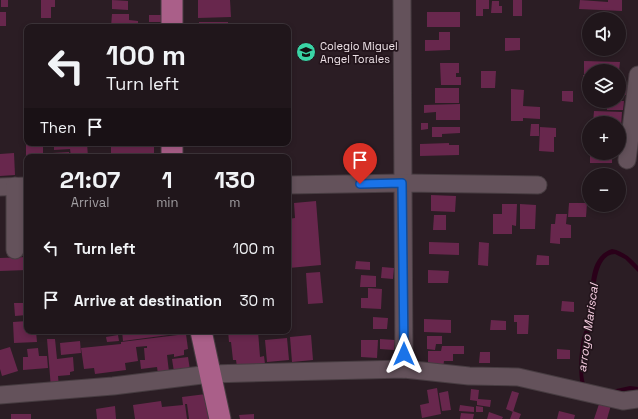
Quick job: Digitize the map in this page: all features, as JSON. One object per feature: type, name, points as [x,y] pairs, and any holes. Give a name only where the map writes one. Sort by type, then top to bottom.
[{"type":"main road","points":[[172,0],[172,24]]},
{"type":"main road","points":[[202,334],[220,419]]},
{"type":"street","points":[[402,0],[404,369]]},
{"type":"street","points":[[627,160],[638,75]]},
{"type":"street","points":[[291,185],[402,183],[538,185]]},
{"type":"street","points":[[14,186],[14,250]]},
{"type":"street","points":[[0,395],[113,386],[210,374],[404,369],[469,376],[518,377],[630,400]]},
{"type":"water","name":"arroyo Mariscal","points":[[612,249],[620,251],[630,258],[638,266],[638,272],[625,259],[615,254],[608,256],[603,262],[596,280],[592,325],[585,350],[583,375],[585,384],[607,391],[630,386],[638,387],[638,394],[635,390],[618,393],[581,387],[579,369],[580,350],[582,338],[589,317],[590,289],[594,269],[597,260],[603,254]]},
{"type":"building","points":[[1,0],[8,0],[8,7],[1,7]]},
{"type":"building","points":[[41,0],[55,0],[55,7],[51,7],[51,18],[41,18]]},
{"type":"building","points":[[112,0],[128,1],[128,10],[112,9]]},
{"type":"building","points":[[198,0],[230,0],[231,17],[198,18]]},
{"type":"building","points":[[476,0],[489,0],[489,9],[483,9],[483,16],[476,16]]},
{"type":"building","points":[[513,0],[522,0],[522,16],[513,16]]},
{"type":"building","points":[[580,0],[608,2],[608,0],[622,0],[622,11],[579,9]]},
{"type":"building","points":[[492,1],[499,1],[499,6],[502,6],[502,13],[491,13]]},
{"type":"building","points":[[0,12],[6,12],[6,26],[0,26]]},
{"type":"building","points":[[427,12],[460,12],[460,27],[427,27]]},
{"type":"building","points":[[112,14],[129,14],[129,20],[138,21],[138,24],[111,24]]},
{"type":"building","points":[[149,15],[161,15],[161,22],[149,22]]},
{"type":"building","points":[[199,22],[228,22],[228,24],[199,24]]},
{"type":"building","points":[[439,32],[450,32],[450,50],[425,51],[425,40],[439,40]]},
{"type":"building","points":[[505,38],[520,38],[520,50],[505,51]]},
{"type":"building","points":[[584,61],[620,62],[620,64],[584,64]]},
{"type":"building","points":[[440,63],[459,63],[459,73],[456,73],[456,77],[461,77],[461,85],[441,85]]},
{"type":"building","points":[[481,71],[496,71],[495,88],[481,88]]},
{"type":"building","points":[[626,85],[628,85],[628,95],[626,95]]},
{"type":"building","points":[[435,88],[459,88],[459,103],[435,103]]},
{"type":"building","points":[[511,89],[524,90],[523,106],[540,107],[540,119],[523,118],[523,121],[511,121]]},
{"type":"building","points":[[562,91],[573,91],[573,102],[562,101]]},
{"type":"building","points":[[460,104],[460,120],[436,120],[436,112],[424,113],[424,105]]},
{"type":"building","points":[[607,108],[623,108],[623,110],[607,110]]},
{"type":"building","points":[[594,111],[622,112],[622,116],[594,116]]},
{"type":"building","points":[[421,123],[428,123],[428,129],[421,130]]},
{"type":"building","points":[[531,124],[539,124],[539,136],[530,136]]},
{"type":"building","points":[[432,127],[460,127],[460,133],[442,134],[442,137],[432,137]]},
{"type":"building","points":[[540,127],[556,128],[556,137],[554,137],[554,152],[539,151]]},
{"type":"building","points":[[449,143],[449,145],[459,145],[459,155],[420,156],[420,144]]},
{"type":"building","points":[[26,146],[43,146],[43,154],[26,154]]},
{"type":"building","points":[[54,146],[87,146],[88,154],[71,154],[70,149],[54,150]]},
{"type":"building","points":[[111,146],[154,146],[154,154],[111,154]]},
{"type":"building","points":[[69,152],[69,154],[52,154]]},
{"type":"building","points":[[14,153],[15,175],[0,176],[0,154]]},
{"type":"building","points":[[590,160],[612,160],[612,163],[590,163]]},
{"type":"building","points":[[431,195],[456,196],[455,212],[431,211]]},
{"type":"building","points":[[316,201],[321,265],[291,268],[291,219],[295,218],[294,203]]},
{"type":"building","points":[[569,203],[582,203],[582,212],[586,212],[586,217],[568,217]]},
{"type":"building","points":[[502,204],[517,204],[516,226],[512,225],[512,234],[493,234],[493,214],[502,214]]},
{"type":"building","points":[[520,204],[536,205],[535,229],[520,229]]},
{"type":"building","points":[[556,214],[567,214],[566,224],[571,225],[571,238],[560,238],[560,244],[550,243],[551,224],[555,224]]},
{"type":"building","points":[[434,215],[446,215],[446,230],[433,230]]},
{"type":"building","points":[[429,242],[459,243],[459,255],[429,254]]},
{"type":"building","points":[[479,242],[489,243],[488,266],[478,265]]},
{"type":"building","points":[[537,255],[549,256],[549,265],[536,265]]},
{"type":"building","points":[[24,257],[24,270],[0,271],[0,258]]},
{"type":"building","points":[[356,261],[370,262],[370,270],[355,269]]},
{"type":"building","points":[[382,267],[394,268],[393,279],[381,278]]},
{"type":"building","points":[[428,270],[449,271],[448,283],[428,283]]},
{"type":"building","points":[[320,272],[323,303],[308,304],[306,273]]},
{"type":"building","points":[[361,275],[376,276],[376,287],[360,287]]},
{"type":"building","points":[[368,288],[382,289],[381,309],[361,308],[361,298],[368,298]]},
{"type":"building","points":[[562,301],[574,302],[574,312],[561,311]]},
{"type":"building","points":[[14,303],[24,303],[24,315],[15,316]]},
{"type":"building","points":[[514,315],[529,315],[528,334],[517,334],[517,322],[514,322]]},
{"type":"building","points":[[373,317],[388,318],[387,329],[373,329]]},
{"type":"building","points":[[424,319],[451,320],[451,333],[424,332]]},
{"type":"building","points":[[491,320],[506,321],[506,330],[490,330]]},
{"type":"building","points":[[24,321],[24,334],[36,334],[37,342],[14,343],[13,322]]},
{"type":"building","points":[[122,334],[176,334],[123,341]]},
{"type":"building","points":[[186,334],[188,349],[184,350],[184,355],[174,357],[174,354],[167,355],[169,372],[158,374],[157,367],[141,369],[140,360],[145,360],[144,348],[147,348],[147,346],[136,347],[138,361],[125,363],[126,370],[95,374],[94,368],[84,369],[81,348],[121,344],[121,342]]},
{"type":"building","points":[[228,334],[258,334],[260,357],[264,356],[265,364],[237,367],[236,360],[233,360],[231,342],[229,342]]},
{"type":"building","points":[[118,335],[119,341],[107,342],[106,337]]},
{"type":"building","points":[[311,335],[313,360],[292,362],[290,337]]},
{"type":"building","points":[[427,336],[442,336],[442,344],[436,344],[435,350],[427,349]]},
{"type":"building","points":[[287,338],[289,360],[267,362],[265,340]]},
{"type":"building","points":[[47,339],[55,339],[57,359],[73,357],[74,371],[70,372],[70,375],[58,376],[59,387],[51,388]]},
{"type":"building","points":[[380,339],[395,340],[394,350],[380,349]]},
{"type":"building","points":[[361,340],[378,340],[377,358],[361,357]]},
{"type":"building","points":[[80,341],[81,353],[61,355],[60,343]]},
{"type":"building","points":[[442,346],[464,346],[464,354],[453,354],[453,361],[444,361],[443,368],[428,367],[428,351],[441,351]]},
{"type":"building","points":[[10,347],[18,371],[2,376],[0,369],[0,350]]},
{"type":"building","points":[[38,348],[39,356],[47,356],[48,368],[23,370],[23,357],[28,357],[27,349]]},
{"type":"building","points":[[557,349],[570,350],[570,359],[557,359]]},
{"type":"building","points":[[480,352],[490,352],[490,363],[479,363]]},
{"type":"building","points":[[188,357],[190,370],[174,372],[172,359]]},
{"type":"building","points":[[437,388],[441,414],[422,418],[420,405],[429,403],[427,390]]},
{"type":"building","points":[[471,389],[479,390],[478,399],[491,400],[490,407],[477,405],[477,401],[470,400]]},
{"type":"building","points":[[448,391],[451,410],[442,411],[439,393]]},
{"type":"building","points":[[512,391],[519,393],[513,412],[506,409]]},
{"type":"building","points":[[206,394],[211,419],[189,419],[187,404],[185,404],[187,419],[135,419],[133,405],[161,401],[162,407],[183,405],[182,397]]},
{"type":"building","points":[[600,401],[611,405],[607,419],[594,419]]},
{"type":"building","points":[[460,405],[474,407],[474,412],[459,411]]},
{"type":"building","points":[[115,406],[116,419],[97,419],[96,409]]},
{"type":"building","points":[[476,406],[483,407],[483,412],[476,412]]},
{"type":"building","points":[[513,411],[521,414],[519,419],[510,419]]},
{"type":"building","points":[[559,411],[575,415],[574,419],[557,419]]},
{"type":"building","points":[[489,412],[503,417],[502,419],[487,419]]},
{"type":"building","points":[[461,413],[474,414],[473,419],[460,419]]},
{"type":"building","points":[[11,414],[31,414],[31,419],[11,419]]},
{"type":"building","points":[[254,414],[254,419],[240,419],[239,415]]},
{"type":"place","name":"Colegio Miguel Angel Torales","points":[[306,52]]},
{"type":"route","points":[[360,184],[402,183],[404,354]]}]
